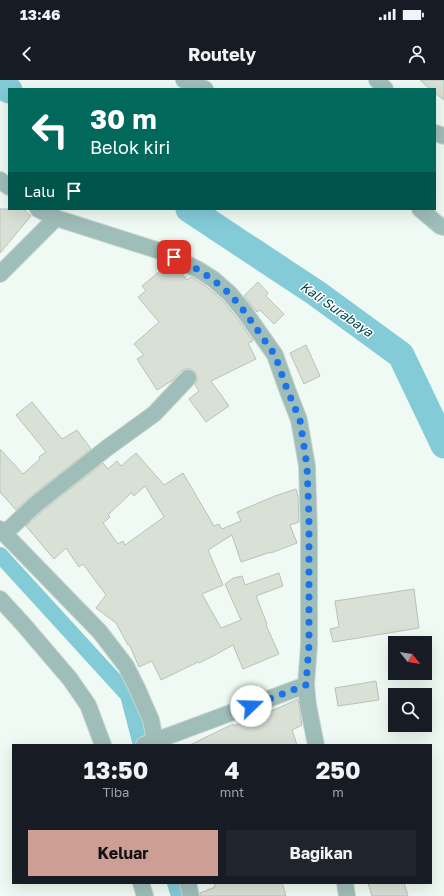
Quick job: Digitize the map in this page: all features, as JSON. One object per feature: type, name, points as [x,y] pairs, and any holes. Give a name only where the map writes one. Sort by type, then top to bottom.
[{"type":"street","points":[[184,80],[203,88]]},
{"type":"street","points":[[378,80],[384,88]]},
{"type":"street","points":[[0,180],[8,186]]},
{"type":"street","points":[[40,210],[56,218],[163,252],[197,269],[230,294],[275,355],[300,420],[307,466],[309,532],[309,645],[306,685],[308,705],[316,744]]},
{"type":"street","points":[[421,210],[440,226],[444,227]]},
{"type":"street","points":[[0,274],[56,218]]},
{"type":"street","points":[[188,378],[154,414],[107,448],[2,531],[100,632],[126,666],[151,720],[150,744],[306,685]]},
{"type":"street","points":[[0,599],[70,679],[88,705],[102,744]]},
{"type":"street","points":[[141,884],[145,896]]},
{"type":"street","points":[[188,884],[191,896]]},
{"type":"street","points":[[344,884],[347,896]]},
{"type":"building","points":[[420,80],[444,80],[444,100],[436,94],[436,88],[429,88]]},
{"type":"building","points":[[0,209],[24,210],[31,216],[0,253]]},
{"type":"building","points":[[167,265],[179,270],[187,280],[191,277],[207,287],[223,301],[253,341],[248,343],[256,359],[211,381],[229,406],[206,422],[189,399],[199,391],[195,385],[197,376],[194,371],[185,369],[181,371],[173,380],[157,390],[137,359],[144,355],[134,344],[159,322],[138,297],[146,291],[142,286]]},
{"type":"building","points":[[258,282],[268,293],[266,296],[284,314],[274,324],[260,310],[257,312],[244,296]]},
{"type":"building","points":[[306,345],[320,376],[304,384],[290,353]]},
{"type":"building","points":[[32,402],[62,439],[77,430],[91,449],[30,497],[16,510],[0,492],[0,449],[23,474],[40,459],[39,457],[46,452],[16,415]]},
{"type":"building","points":[[136,453],[164,485],[183,473],[214,526],[219,524],[222,529],[241,521],[237,512],[296,489],[298,496],[299,522],[290,525],[297,543],[241,562],[232,535],[208,550],[223,585],[202,594],[221,628],[241,620],[225,584],[233,578],[242,576],[245,585],[279,573],[283,586],[256,596],[267,624],[266,625],[279,654],[243,669],[233,645],[199,663],[198,662],[161,680],[152,661],[139,667],[129,644],[128,645],[116,623],[96,608],[106,595],[83,564],[79,567],[66,548],[54,559],[26,526],[42,511],[103,463],[108,469],[117,461],[121,466]],"holes":[[[145,486],[164,517],[125,545],[123,541],[118,544],[103,523],[110,517],[108,515],[131,493],[134,496]]]},
{"type":"building","points":[[414,589],[419,628],[333,642],[330,629],[339,627],[335,601]]},
{"type":"building","points":[[376,681],[379,700],[338,706],[335,688]]},
{"type":"building","points":[[298,699],[302,725],[292,730],[297,744],[192,744],[233,724],[234,726],[255,716],[256,718]]},
{"type":"building","points":[[214,884],[282,884],[286,896],[200,896],[200,893],[215,887]]},
{"type":"building","points":[[368,884],[404,884],[408,896],[372,896]]},
{"type":"waterway","name":"Kali Surabaya","points":[[0,84],[8,89]]},
{"type":"waterway","name":"Kali Surabaya","points":[[191,210],[316,293],[401,355],[444,445]]},
{"type":"waterway","points":[[0,555],[128,695],[141,744]]},
{"type":"waterway","points":[[175,884],[179,896]]},
{"type":"route","points":[[174,257],[212,279],[230,294],[244,311],[275,355],[300,420],[307,466],[309,518],[309,645],[306,685],[251,706]]}]
